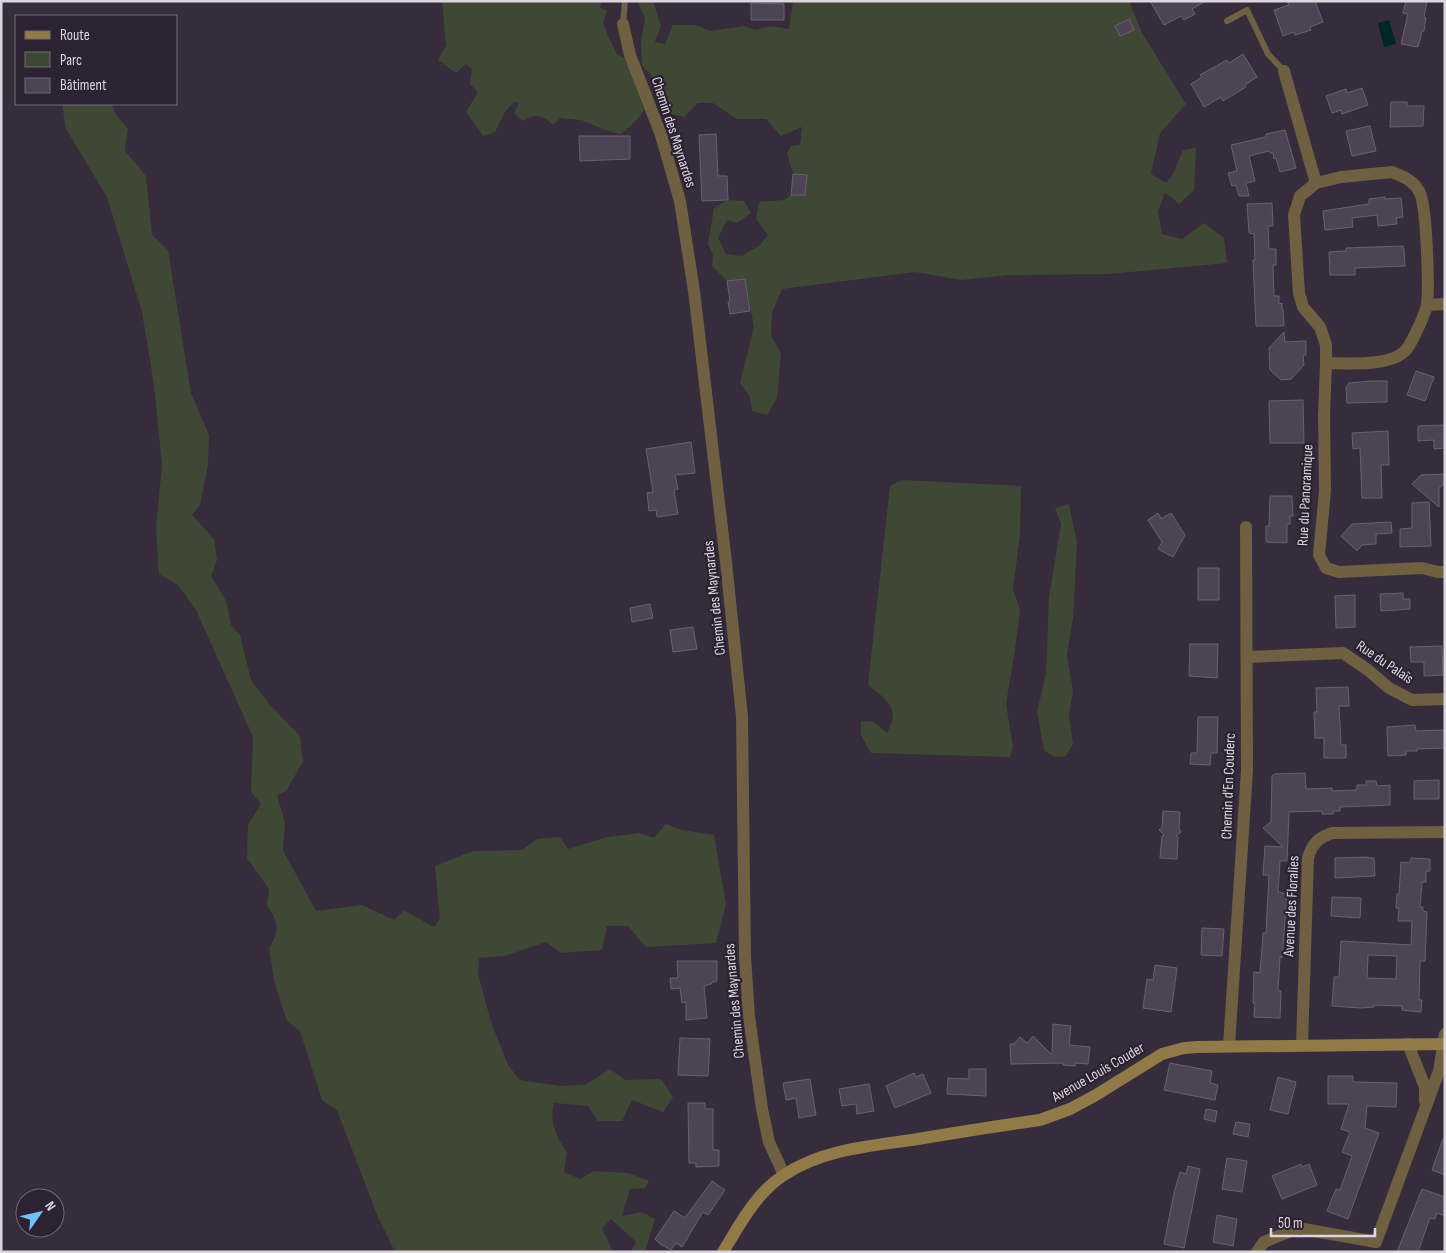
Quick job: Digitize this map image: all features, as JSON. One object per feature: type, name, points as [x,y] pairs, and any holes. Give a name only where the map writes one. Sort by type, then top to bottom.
[{"type":"street","name":"Chemin des Maynardes","points":[[623,24],[630,56],[661,135],[674,177],[680,201],[692,281],[726,562],[742,717],[745,958],[749,1016],[762,1109],[769,1142],[784,1175]]},
{"type":"street","points":[[1284,71],[1316,183],[1341,177],[1392,172],[1410,179],[1420,192],[1425,223],[1428,276],[1426,305],[1420,326],[1406,352],[1393,359],[1359,363],[1326,363]]},
{"type":"street","name":"Rue du Panoramique","points":[[1316,183],[1300,196],[1294,215],[1294,225],[1299,293],[1304,307],[1320,327],[1326,345],[1324,415],[1325,491],[1319,555],[1326,568],[1339,572],[1422,568],[1445,572]]},
{"type":"street","points":[[1426,305],[1445,304]]},
{"type":"street","name":"Chemin d'En Couderc","points":[[1229,1046],[1247,770],[1246,528]]},
{"type":"street","name":"Rue du Palaïs","points":[[1247,657],[1343,653],[1368,670],[1389,688],[1412,700],[1445,699]]},
{"type":"street","name":"Avenue des Floralies","points":[[1302,1045],[1308,858],[1315,842],[1332,833],[1445,832]]},
{"type":"street","points":[[1256,1252],[1264,1242],[1298,1228],[1375,1247],[1439,1071],[1445,1034]]},
{"type":"street","points":[[1408,1044],[1425,1086],[1425,1111]]},
{"type":"street","name":"Avenue Louis Couder","points":[[723,1252],[757,1199],[769,1186],[784,1175],[807,1163],[842,1151],[1040,1120],[1062,1113],[1096,1095],[1162,1054],[1184,1048],[1229,1046],[1444,1044]]},
{"type":"lane","points":[[623,24],[625,1]]},
{"type":"lane","points":[[1227,20],[1247,10],[1268,54],[1284,71]]},
{"type":"green space","points":[[442,1],[602,1],[600,7],[607,11],[603,22],[608,36],[617,54],[627,60],[644,110],[635,122],[621,134],[605,130],[581,120],[560,118],[553,125],[542,117],[535,116],[523,121],[514,113],[519,103],[514,102],[505,112],[495,132],[483,136],[466,112],[478,92],[470,84],[472,69],[466,64],[456,73],[438,60],[446,45]]},
{"type":"green space","points":[[637,1],[653,1],[661,26],[655,42],[665,44],[673,25],[696,25],[710,31],[744,26],[755,30],[770,26],[789,29],[793,1],[1129,1],[1142,33],[1186,104],[1160,133],[1151,174],[1166,183],[1172,176],[1183,150],[1196,148],[1194,190],[1179,204],[1165,193],[1158,211],[1162,234],[1182,239],[1204,223],[1224,238],[1227,263],[1109,274],[1009,275],[961,280],[915,272],[782,289],[772,313],[771,336],[781,353],[777,398],[767,415],[752,411],[750,397],[740,383],[754,327],[745,279],[727,281],[712,266],[713,255],[708,244],[714,208],[728,200],[744,201],[751,213],[737,223],[727,220],[718,238],[726,254],[742,256],[760,245],[768,235],[756,219],[759,202],[784,200],[791,195],[805,195],[807,175],[793,174],[787,153],[791,146],[800,145],[802,127],[781,136],[766,119],[737,119],[713,103],[698,103],[684,117],[659,111],[654,78],[642,66],[641,42],[645,18]]},
{"type":"green space","points":[[62,105],[112,105],[116,115],[128,129],[125,151],[146,176],[152,235],[168,250],[191,393],[209,435],[208,465],[200,505],[192,515],[214,539],[217,560],[211,576],[226,601],[231,625],[240,635],[251,680],[269,704],[300,736],[303,762],[286,791],[277,795],[285,823],[283,850],[316,911],[362,905],[394,920],[404,910],[434,927],[440,919],[435,866],[473,851],[522,850],[537,839],[560,837],[568,849],[608,837],[640,833],[654,838],[666,824],[682,830],[714,835],[726,904],[716,943],[646,947],[628,926],[607,926],[602,950],[561,953],[546,942],[505,956],[479,958],[478,974],[491,1022],[508,1065],[520,1080],[559,1086],[585,1085],[610,1069],[625,1080],[661,1079],[673,1097],[663,1112],[632,1100],[622,1121],[598,1121],[588,1106],[554,1103],[552,1116],[554,1129],[567,1152],[564,1172],[580,1179],[594,1171],[628,1173],[649,1181],[645,1188],[630,1189],[622,1216],[642,1212],[655,1219],[645,1252],[631,1252],[636,1242],[611,1219],[602,1228],[613,1252],[395,1252],[377,1215],[337,1110],[322,1100],[300,1031],[287,1021],[275,984],[269,948],[275,937],[277,927],[274,917],[267,906],[269,889],[247,858],[248,825],[261,804],[251,792],[253,737],[196,610],[178,585],[159,574],[156,528],[162,465],[154,385],[142,312],[107,197],[66,129]]},
{"type":"green space","points":[[902,480],[1021,486],[1020,536],[1013,588],[1020,611],[1006,704],[1013,747],[1010,757],[871,753],[861,735],[861,721],[874,722],[887,733],[893,717],[890,705],[868,685],[890,486]]},
{"type":"green space","points":[[1069,504],[1077,543],[1073,618],[1067,655],[1073,691],[1069,715],[1073,744],[1066,756],[1054,757],[1044,750],[1037,712],[1046,674],[1049,597],[1061,524],[1055,508]]},
{"type":"shaded area","points":[[1389,20],[1396,44],[1384,47],[1378,23]]},
{"type":"building","points":[[1150,1],[1206,1],[1192,9],[1195,14],[1184,20],[1181,16],[1164,25]]},
{"type":"building","points":[[1287,1],[1315,1],[1323,22],[1310,27],[1311,30],[1295,35],[1294,32],[1283,36],[1274,10],[1289,5]]},
{"type":"building","points":[[1406,1],[1427,1],[1424,31],[1422,31],[1418,47],[1401,44],[1408,14],[1403,13]]},
{"type":"building","points":[[751,3],[784,4],[784,20],[751,20]]},
{"type":"building","points":[[1129,19],[1134,30],[1120,36],[1115,26]]},
{"type":"building","points":[[1243,54],[1257,77],[1245,85],[1246,87],[1223,101],[1221,97],[1204,107],[1191,84],[1202,77],[1200,75],[1227,60],[1229,63]]},
{"type":"building","points":[[1362,88],[1368,105],[1342,114],[1341,110],[1332,113],[1326,96],[1346,89],[1347,93]]},
{"type":"building","points":[[1391,102],[1407,102],[1407,106],[1424,106],[1423,126],[1390,127]]},
{"type":"building","points":[[1370,126],[1376,151],[1352,156],[1346,131]]},
{"type":"building","points":[[1285,130],[1296,168],[1280,172],[1276,158],[1274,159],[1273,153],[1269,151],[1249,156],[1255,181],[1246,183],[1249,196],[1239,196],[1236,185],[1232,186],[1228,173],[1237,171],[1231,145],[1266,137],[1266,134]]},
{"type":"building","points":[[716,134],[718,176],[727,176],[728,200],[702,201],[699,135]]},
{"type":"building","points":[[579,136],[630,136],[630,159],[580,161]]},
{"type":"building","points":[[793,174],[807,175],[805,195],[791,195]]},
{"type":"building","points":[[1385,197],[1385,199],[1401,198],[1403,217],[1396,218],[1397,224],[1378,226],[1377,215],[1352,218],[1353,227],[1325,230],[1323,211],[1369,204],[1369,199]]},
{"type":"building","points":[[1272,203],[1273,226],[1268,226],[1269,249],[1276,249],[1276,265],[1273,265],[1274,296],[1279,296],[1279,304],[1282,303],[1284,326],[1256,326],[1253,260],[1255,260],[1254,234],[1249,233],[1247,204]]},
{"type":"building","points":[[1403,246],[1405,266],[1355,268],[1355,275],[1330,275],[1329,252],[1346,251],[1346,248]]},
{"type":"building","points":[[745,279],[750,311],[730,314],[727,281]]},
{"type":"building","points":[[1284,332],[1285,342],[1306,341],[1306,355],[1303,355],[1304,365],[1291,379],[1281,380],[1270,370],[1269,348]]},
{"type":"building","points":[[1416,371],[1434,377],[1425,401],[1407,395]]},
{"type":"building","points":[[1387,381],[1387,402],[1347,403],[1346,387],[1349,383]]},
{"type":"building","points":[[1303,400],[1304,443],[1270,443],[1269,401]]},
{"type":"building","points":[[1445,425],[1445,448],[1434,449],[1434,440],[1418,441],[1418,426]]},
{"type":"building","points":[[1388,431],[1389,465],[1381,465],[1382,498],[1362,498],[1360,448],[1353,449],[1352,433]]},
{"type":"building","points":[[691,442],[695,473],[675,475],[678,489],[674,490],[678,514],[657,517],[656,510],[649,511],[647,493],[653,492],[646,449]]},
{"type":"building","points":[[1444,474],[1445,483],[1439,488],[1439,507],[1412,484],[1421,475]]},
{"type":"building","points":[[1270,496],[1292,496],[1293,516],[1290,516],[1290,524],[1287,524],[1287,543],[1266,542],[1266,526],[1269,526]]},
{"type":"building","points":[[1429,502],[1431,546],[1400,547],[1400,529],[1412,528],[1412,503]]},
{"type":"building","points":[[1158,513],[1161,519],[1171,513],[1185,535],[1173,557],[1158,549],[1162,542],[1148,520]]},
{"type":"building","points":[[1391,522],[1392,533],[1376,534],[1376,544],[1362,545],[1357,551],[1341,536],[1352,524]]},
{"type":"building","points":[[1198,568],[1219,568],[1219,600],[1198,600]]},
{"type":"building","points":[[1403,593],[1403,599],[1410,599],[1410,609],[1381,611],[1380,594]]},
{"type":"building","points":[[1355,595],[1355,627],[1336,628],[1335,596]]},
{"type":"building","points":[[650,604],[653,618],[632,622],[630,608]]},
{"type":"building","points":[[693,627],[697,649],[673,652],[670,630]]},
{"type":"building","points":[[1190,644],[1218,644],[1217,678],[1189,676]]},
{"type":"building","points":[[1442,646],[1443,675],[1424,676],[1424,662],[1411,662],[1410,647]]},
{"type":"building","points":[[1348,687],[1349,706],[1339,706],[1341,745],[1346,745],[1346,758],[1324,758],[1324,738],[1315,738],[1314,712],[1317,712],[1316,688]]},
{"type":"building","points":[[1198,717],[1218,717],[1217,753],[1211,753],[1210,765],[1190,764],[1191,753],[1197,753]]},
{"type":"building","points":[[1415,725],[1416,731],[1445,730],[1445,748],[1417,749],[1417,751],[1406,751],[1406,755],[1388,756],[1387,727]]},
{"type":"building","points":[[1305,773],[1306,789],[1332,788],[1332,791],[1357,790],[1357,785],[1366,785],[1366,781],[1376,781],[1377,786],[1390,785],[1390,805],[1340,807],[1340,811],[1333,811],[1333,814],[1322,814],[1322,811],[1289,812],[1287,861],[1280,861],[1278,892],[1287,894],[1278,991],[1281,991],[1280,1018],[1254,1017],[1254,972],[1260,973],[1263,933],[1266,933],[1269,875],[1263,875],[1265,846],[1283,847],[1263,828],[1271,822],[1272,776],[1274,774]]},
{"type":"building","points":[[1439,780],[1439,799],[1414,799],[1414,781]]},
{"type":"building","points":[[1163,811],[1180,812],[1179,829],[1181,832],[1176,836],[1178,837],[1177,859],[1160,858],[1162,836],[1164,835],[1159,830],[1162,828]]},
{"type":"building","points":[[1335,858],[1374,858],[1375,876],[1335,878]]},
{"type":"building","points":[[1411,858],[1430,859],[1430,871],[1426,871],[1426,882],[1422,882],[1420,907],[1423,907],[1423,911],[1427,912],[1425,961],[1420,961],[1419,1000],[1422,1000],[1421,1012],[1402,1010],[1402,1006],[1374,1005],[1374,1007],[1361,1008],[1332,1006],[1334,977],[1339,977],[1341,941],[1411,945],[1412,921],[1398,921],[1399,908],[1396,908],[1401,862],[1410,863]],"holes":[[[1368,955],[1397,956],[1396,979],[1367,978]]]},
{"type":"building","points":[[1332,897],[1361,898],[1360,918],[1331,916]]},
{"type":"building","points":[[1202,928],[1224,929],[1222,956],[1201,955]]},
{"type":"building","points":[[677,961],[717,961],[717,981],[704,986],[707,1018],[686,1020],[686,1002],[682,1003],[680,988],[671,989],[670,978],[678,978]]},
{"type":"building","points":[[1155,965],[1177,968],[1171,1012],[1143,1008],[1147,979],[1153,980]]},
{"type":"building","points":[[1053,1024],[1071,1026],[1069,1045],[1090,1047],[1088,1064],[1075,1063],[1075,1066],[1063,1065],[1063,1063],[1011,1064],[1010,1044],[1014,1044],[1020,1037],[1027,1043],[1033,1036],[1052,1055]]},
{"type":"building","points":[[680,1038],[710,1039],[708,1076],[678,1075]]},
{"type":"building","points":[[1170,1063],[1212,1071],[1210,1083],[1218,1085],[1215,1100],[1164,1090]]},
{"type":"building","points":[[969,1069],[986,1069],[986,1096],[947,1094],[948,1078],[969,1079]]},
{"type":"building","points":[[914,1073],[916,1077],[923,1074],[931,1093],[895,1108],[886,1086]]},
{"type":"building","points":[[1328,1076],[1353,1076],[1353,1082],[1397,1083],[1396,1107],[1367,1106],[1365,1128],[1379,1133],[1348,1219],[1327,1211],[1336,1189],[1340,1190],[1352,1156],[1342,1152],[1350,1132],[1341,1129],[1349,1104],[1328,1104]]},
{"type":"building","points":[[1278,1077],[1296,1082],[1288,1114],[1270,1110]]},
{"type":"building","points":[[810,1079],[816,1115],[799,1118],[796,1098],[786,1100],[783,1083]]},
{"type":"building","points":[[869,1084],[874,1111],[857,1114],[856,1104],[842,1106],[839,1089]]},
{"type":"building","points":[[688,1103],[705,1103],[705,1109],[713,1109],[713,1150],[719,1150],[719,1166],[696,1167],[696,1163],[689,1163]]},
{"type":"building","points":[[1206,1109],[1217,1111],[1215,1122],[1204,1119]]},
{"type":"building","points":[[1236,1122],[1250,1124],[1248,1137],[1233,1134]]},
{"type":"building","points":[[1443,1139],[1445,1139],[1445,1175],[1432,1170]]},
{"type":"building","points":[[1227,1158],[1247,1161],[1242,1192],[1222,1189]]},
{"type":"building","points":[[1301,1164],[1302,1167],[1309,1164],[1317,1185],[1282,1199],[1272,1176]]},
{"type":"building","points":[[1188,1166],[1200,1169],[1184,1248],[1164,1244],[1180,1172],[1186,1174]]},
{"type":"building","points":[[712,1181],[725,1190],[708,1215],[703,1212],[682,1247],[676,1243],[671,1250],[659,1243],[655,1239],[674,1211],[685,1218]]},
{"type":"building","points":[[1422,1189],[1445,1197],[1445,1216],[1437,1213],[1435,1219],[1430,1218],[1418,1252],[1397,1252]]},
{"type":"building","points":[[1217,1215],[1237,1219],[1233,1246],[1213,1242]]}]
